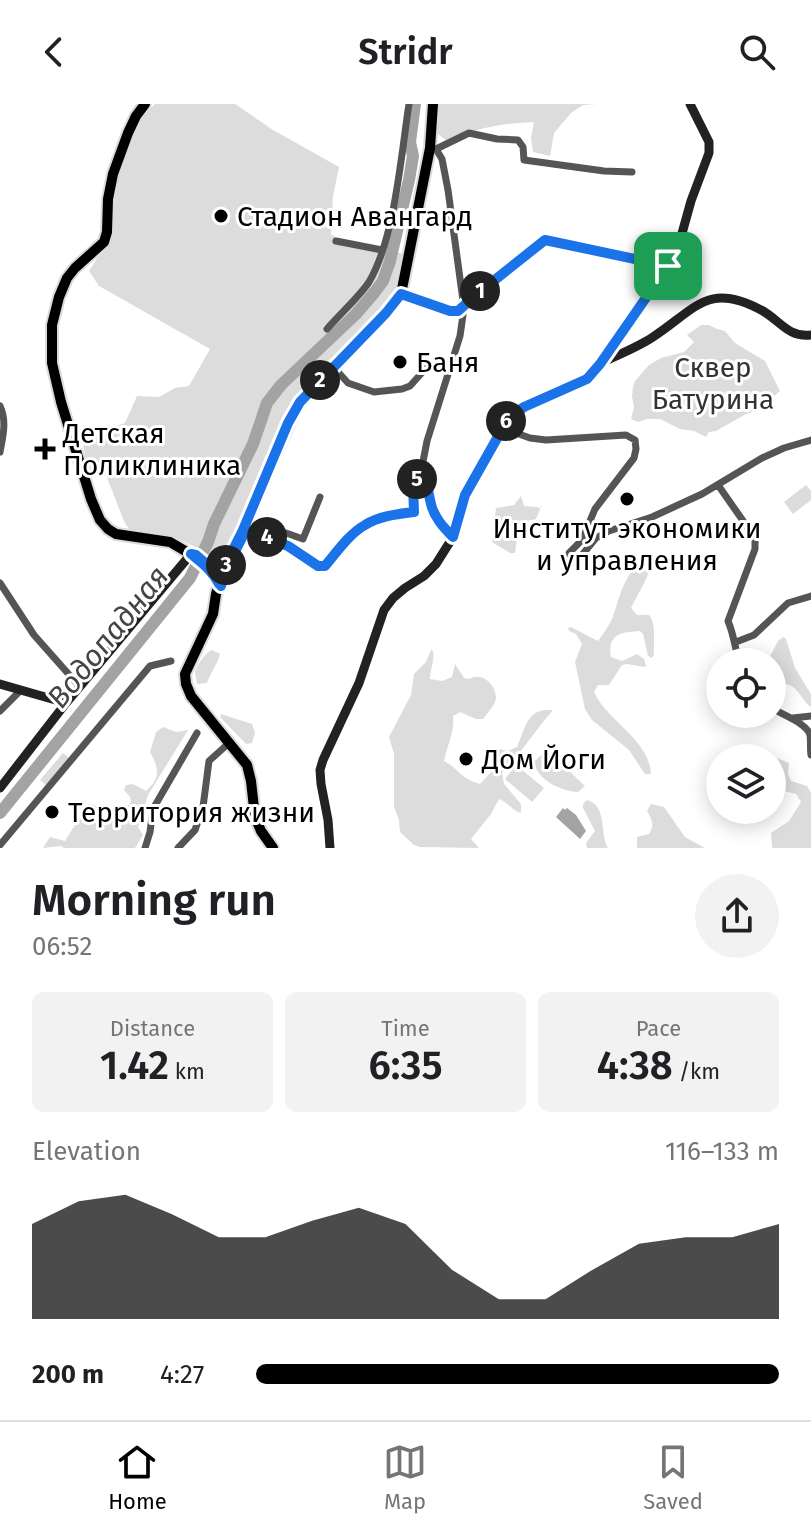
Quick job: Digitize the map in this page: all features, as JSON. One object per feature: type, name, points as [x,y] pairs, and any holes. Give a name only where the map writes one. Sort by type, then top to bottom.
[{"type":"main road","points":[[276,848],[261,831],[255,817],[247,765],[191,696],[185,674],[288,423],[306,394],[401,294],[433,149],[433,104]]},
{"type":"main road","points":[[330,848],[320,770],[359,683],[384,610],[405,588],[434,567],[453,537],[465,495],[509,417],[524,407],[587,379],[676,255],[709,153],[709,142],[690,104]]},
{"type":"main road","points":[[140,108],[113,174],[104,242],[75,268],[59,297],[52,325],[52,363],[61,402],[100,520],[116,534],[170,542],[195,556],[216,576],[218,610],[190,674],[191,684],[196,696],[250,763],[263,827],[276,848]]},
{"type":"main road","points":[[401,294],[458,311],[545,240],[668,266]]},
{"type":"main road","points":[[600,364],[651,339],[699,303],[713,298],[731,297],[765,312],[792,333],[811,335]]},
{"type":"main road","points":[[218,588],[292,422],[304,402],[342,358]]},
{"type":"main road","points":[[0,788],[66,703],[195,556]]},
{"type":"main road","points":[[0,684],[66,703]]},
{"type":"street","points":[[327,329],[368,283],[382,250],[391,215],[409,104]]},
{"type":"street","points":[[246,530],[280,543],[318,566],[325,566],[365,525],[392,515],[414,512],[413,484],[421,472],[427,441],[460,336],[464,308],[442,159],[433,149],[469,133],[518,140],[523,147],[524,160],[536,163],[632,172]]},
{"type":"street","points":[[336,241],[382,250]]},
{"type":"street","points":[[342,358],[338,372],[348,383],[374,392],[410,386],[428,366]]},
{"type":"street","points":[[0,406],[5,428],[0,452]]},
{"type":"street","points":[[502,428],[546,440],[626,435],[635,440],[634,458],[595,509],[582,540],[569,553],[572,562],[577,561],[596,538],[609,531],[652,517],[702,494],[762,458],[811,440]]},
{"type":"street","points":[[421,472],[436,518],[453,537]]},
{"type":"street","points":[[718,485],[755,538],[755,549],[728,621],[735,648]]},
{"type":"street","points":[[280,543],[286,533],[303,539],[320,497]]},
{"type":"street","points":[[0,583],[34,635],[80,687]]},
{"type":"street","points":[[736,642],[754,635],[788,603],[811,596]]},
{"type":"street","points":[[0,845],[150,666],[171,661]]},
{"type":"street","points":[[0,711],[21,690]]},
{"type":"street","points":[[786,715],[808,731],[811,755]]},
{"type":"street","points":[[793,718],[811,716]]},
{"type":"street","points":[[145,848],[153,809],[197,733]]},
{"type":"street","points":[[178,848],[195,830],[203,807],[209,761],[229,743]]},
{"type":"green space","points":[[155,104],[235,104],[273,130],[339,167],[333,196],[331,235],[337,241],[409,255],[401,293],[342,358],[318,391],[304,402],[225,561],[172,536],[130,531],[104,470],[88,473],[82,438],[125,423],[137,396],[159,397],[175,388],[189,386],[210,349],[99,286],[89,271],[109,239],[113,197],[127,149],[144,115]]},
{"type":"green space","points":[[436,104],[597,104],[583,105],[571,113],[554,133],[550,156],[533,152],[531,138],[534,122],[489,127],[447,141],[434,131]]},
{"type":"green space","name":"Сквер Батурина","points":[[701,325],[725,331],[735,343],[765,361],[780,391],[758,410],[709,432],[706,437],[660,419],[638,422],[631,419],[635,381],[649,365],[684,352],[694,342],[687,335]]},
{"type":"green space","points":[[806,485],[811,491],[811,500],[793,514],[784,502]]},
{"type":"green space","points":[[521,496],[524,506],[539,509],[542,505],[536,519],[519,523],[515,553],[510,553],[492,542],[496,508],[514,505]]},
{"type":"green space","points":[[647,562],[651,565],[649,571],[631,608],[637,615],[649,615],[651,619],[654,654],[652,658],[648,656],[640,631],[617,636],[611,643],[611,657],[622,661],[637,654],[644,659],[646,666],[622,665],[609,685],[598,685],[594,692],[643,750],[651,774],[645,774],[629,750],[592,720],[585,709],[575,662],[582,644],[568,628],[598,641],[612,619],[627,578]]},
{"type":"green space","points":[[783,637],[786,639],[795,668],[811,694],[811,707],[797,691],[786,684],[786,648],[774,648]]},
{"type":"green space","points":[[212,650],[220,654],[217,662],[207,683],[197,684],[196,669]]},
{"type":"green space","points":[[431,650],[430,679],[442,681],[452,677],[455,664],[464,678],[483,678],[495,692],[495,703],[483,719],[460,712],[453,716],[444,761],[468,779],[480,784],[494,769],[492,755],[495,748],[508,751],[517,747],[532,716],[544,710],[553,710],[502,773],[504,784],[521,804],[521,813],[499,799],[471,839],[479,848],[420,847],[400,832],[394,807],[394,754],[389,737],[411,695],[414,674],[426,662]]},
{"type":"green space","points":[[221,714],[252,724],[255,733],[252,743],[246,744],[220,717]]},
{"type":"green space","points":[[163,727],[176,732],[188,730],[148,795],[138,827],[143,835],[135,848],[43,848],[50,837],[65,841],[88,804],[95,805],[102,815],[113,821],[131,802],[124,790],[126,785],[133,784],[146,791],[156,777],[157,768],[150,752],[156,732]]},
{"type":"green space","points":[[544,752],[585,786],[578,792],[571,791],[545,779],[534,762]]},
{"type":"green space","points":[[63,753],[69,758],[46,785],[40,780]]},
{"type":"green space","points":[[786,762],[789,763],[791,781],[807,786],[811,793],[811,848],[772,848],[771,833],[789,821],[801,802],[796,794],[786,792]]},
{"type":"green space","points":[[516,765],[544,788],[532,802],[505,779]]},
{"type":"green space","points":[[587,800],[598,808],[608,848],[587,848],[586,843],[595,831],[583,808]]},
{"type":"green space","points":[[651,804],[664,807],[685,837],[705,848],[637,848],[637,837],[649,834],[652,828],[647,811]]},
{"type":"shaded area","points":[[563,808],[576,815],[586,831],[580,839],[556,817]]},
{"type":"waterway","name":"Водопадная","points":[[0,813],[190,578],[253,444],[267,403],[281,385],[356,314],[383,281],[409,180],[415,104]]},
{"type":"place","name":"Стадион Авангард","points":[[221,216]]},
{"type":"place","name":"Баня","points":[[400,362]]},
{"type":"place","name":"Детская Поликлиника","points":[[45,449]]},
{"type":"place","name":"Институт экономики и управления","points":[[627,499]]},
{"type":"place","name":"Дом Йоги","points":[[466,759]]},
{"type":"place","name":"Территория жизни","points":[[52,812]]},
{"type":"route","points":[[668,266],[545,240],[458,311],[401,294],[300,402],[223,570],[217,573],[191,554],[216,576],[219,584],[223,570],[220,572],[217,573],[220,578],[221,586],[246,530],[288,546],[318,566],[325,566],[365,525],[392,515],[414,512],[413,484],[421,472],[436,518],[453,537],[465,495],[509,417],[524,407],[587,379],[668,266]]}]
